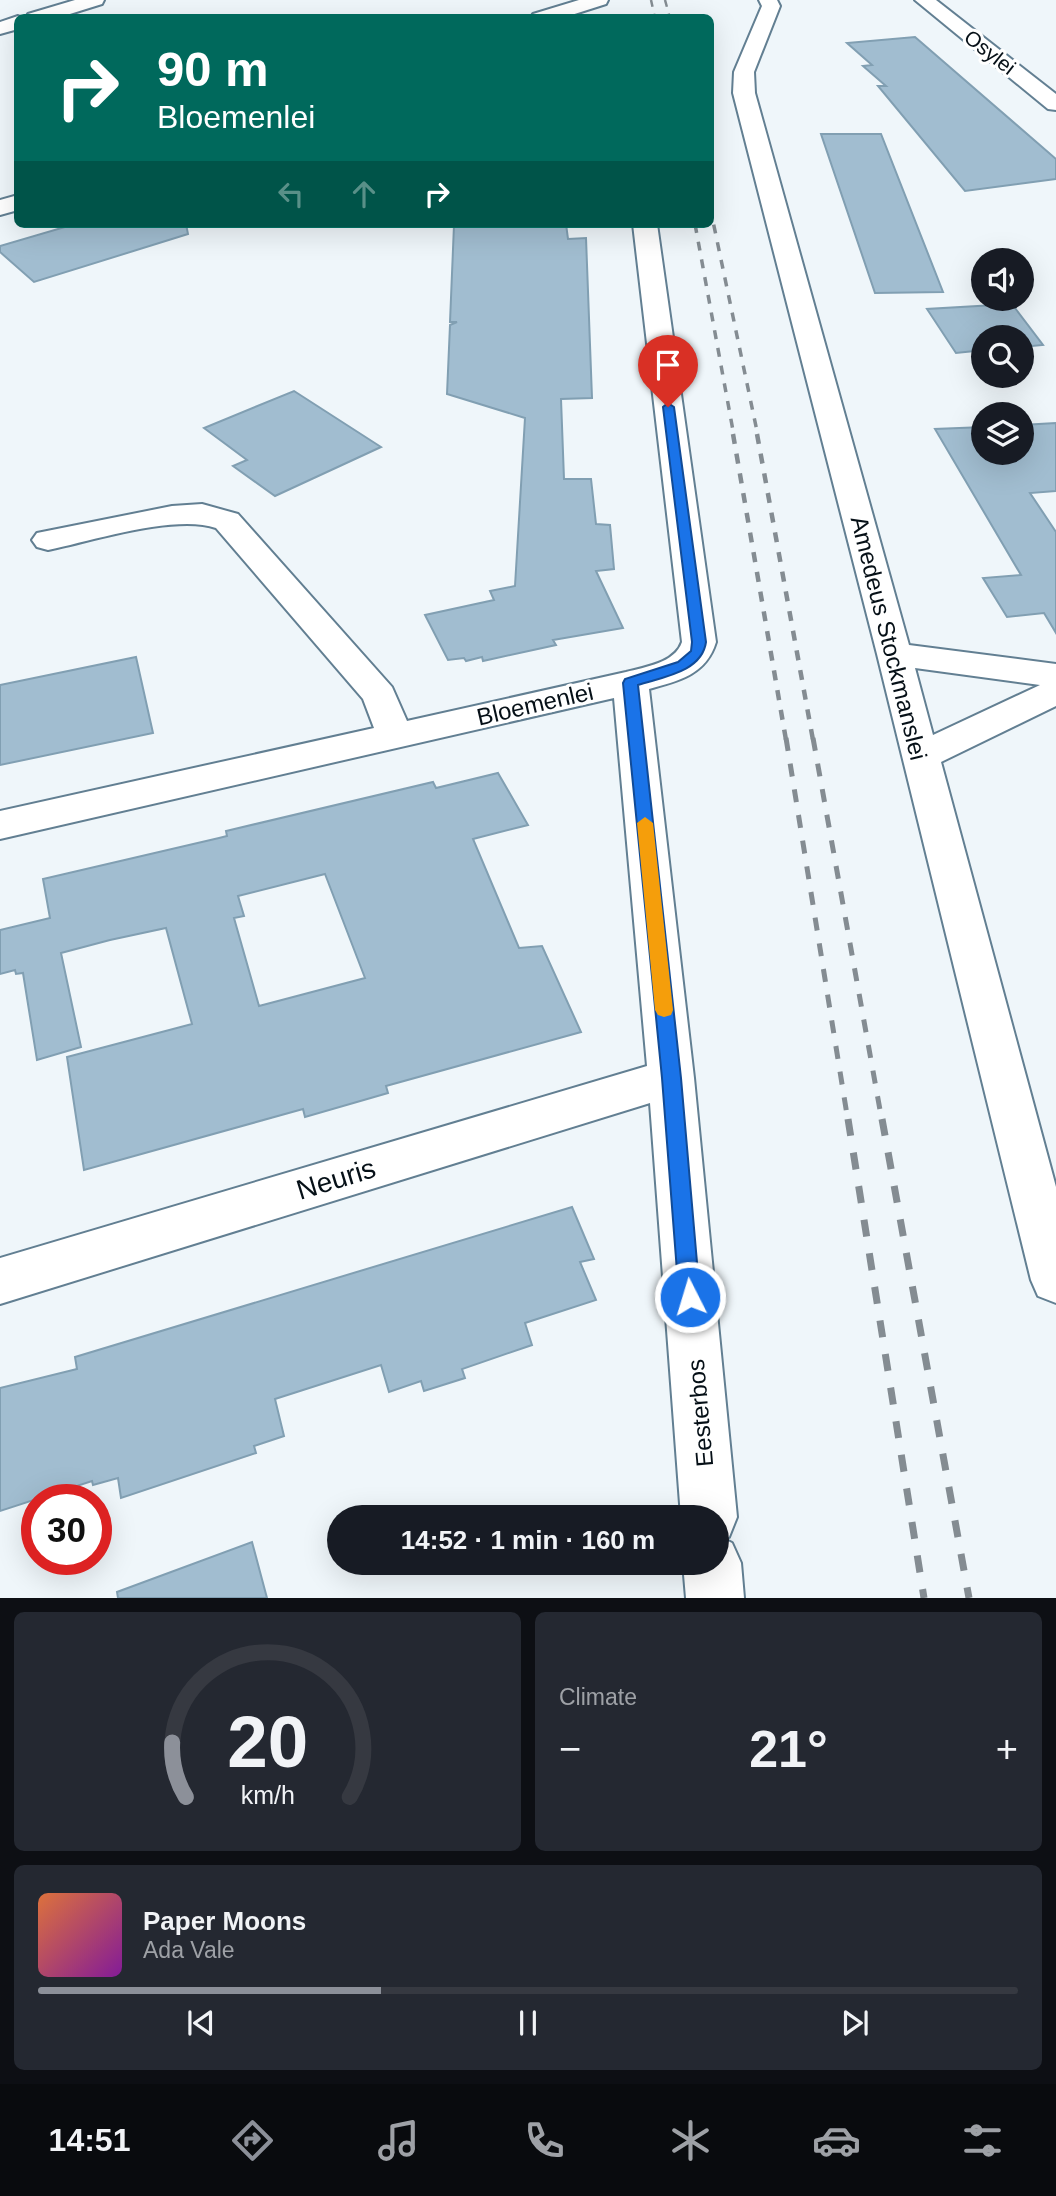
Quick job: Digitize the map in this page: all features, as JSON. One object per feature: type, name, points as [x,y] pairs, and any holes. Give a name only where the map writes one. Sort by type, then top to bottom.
[{"type":"street","points":[[35,14],[95,0]]},
{"type":"street","points":[[566,14],[599,0]]},
{"type":"street","name":"Amedeus Stockmanslei","points":[[768,0],[771,6],[769,13],[744,72],[744,93],[894,654],[1056,1280]]},
{"type":"street","name":"Osylei","points":[[924,0],[1056,104]]},
{"type":"street","name":"Bloemenlei","points":[[0,825],[630,683],[683,666],[694,659],[699,642],[646,228]]},
{"type":"street","points":[[48,540],[172,515],[202,513],[226,521],[379,695],[395,736]]},
{"type":"street","points":[[894,654],[1056,676]]},
{"type":"street","name":"Eesterbos","points":[[630,683],[671,1078],[708,1505]]},
{"type":"street","points":[[919,757],[1056,692]]},
{"type":"street","name":"Neuris","points":[[0,1281],[671,1078]]},
{"type":"street","points":[[713,1575],[715,1598]]},
{"type":"building","points":[[915,37],[1056,159],[1056,179],[965,191],[878,86],[886,86],[863,66],[872,65],[847,43]]},
{"type":"building","points":[[821,134],[881,134],[943,292],[875,293]]},
{"type":"building","points":[[61,228],[187,228],[188,234],[34,282],[0,252],[0,246]]},
{"type":"building","points":[[454,228],[567,228],[568,239],[586,238],[592,398],[561,399],[564,479],[591,479],[596,524],[610,525],[614,569],[596,571],[623,628],[553,640],[556,645],[483,661],[482,657],[466,661],[464,658],[448,660],[425,615],[494,600],[490,591],[515,586],[525,418],[447,394],[450,325],[457,322],[450,322]]},
{"type":"building","points":[[971,306],[971,311],[1017,311],[1028,325],[971,325],[971,351],[956,353],[927,309]]},
{"type":"building","points":[[1034,333],[1043,345],[1034,346]]},
{"type":"building","points":[[294,391],[381,447],[275,496],[233,466],[247,460],[204,428]]},
{"type":"building","points":[[1056,423],[1056,491],[1030,493],[1056,532],[1056,633],[1044,613],[1007,617],[983,578],[1021,575],[935,429],[971,428],[971,465],[1034,465],[1034,424]]},
{"type":"building","points":[[136,657],[153,733],[0,765],[0,685]]},
{"type":"building","points":[[498,773],[528,825],[473,839],[519,948],[542,946],[581,1032],[386,1086],[388,1093],[305,1117],[303,1109],[84,1170],[67,1057],[192,1024],[166,928],[110,940],[61,953],[81,1047],[37,1060],[23,973],[16,974],[15,970],[0,974],[0,930],[50,918],[43,879],[219,838],[227,836],[226,831],[433,782],[436,788]],"holes":[[[325,874],[365,978],[259,1006],[234,918],[244,916],[238,896]]]},
{"type":"building","points":[[572,1207],[594,1259],[580,1262],[596,1300],[525,1323],[532,1345],[462,1369],[465,1378],[424,1391],[421,1381],[389,1392],[381,1365],[275,1399],[284,1436],[254,1446],[256,1453],[121,1498],[118,1478],[97,1484],[92,1481],[83,1484],[21,1484],[21,1504],[0,1511],[0,1388],[77,1369],[75,1357]]},
{"type":"building","points":[[252,1542],[267,1598],[118,1598],[117,1592]]},
{"type":"railway","points":[[651,0],[654,14]]},
{"type":"railway","points":[[665,0],[669,14]]},
{"type":"railway","points":[[714,226],[758,436]]},
{"type":"railway","points":[[696,228],[734,436]]},
{"type":"railway","points":[[733,434],[786,740]]},
{"type":"railway","points":[[757,434],[813,740]]},
{"type":"railway","points":[[786,738],[848,1121]]},
{"type":"railway","points":[[813,738],[882,1121]]},
{"type":"railway","points":[[848,1119],[924,1598]]},
{"type":"railway","points":[[882,1119],[969,1598]]},
{"type":"slow traffic","points":[[645,823],[664,1010]]},
{"type":"route","points":[[668,407],[699,642],[698,653],[683,666],[630,683],[671,1078],[690,1297]]}]
